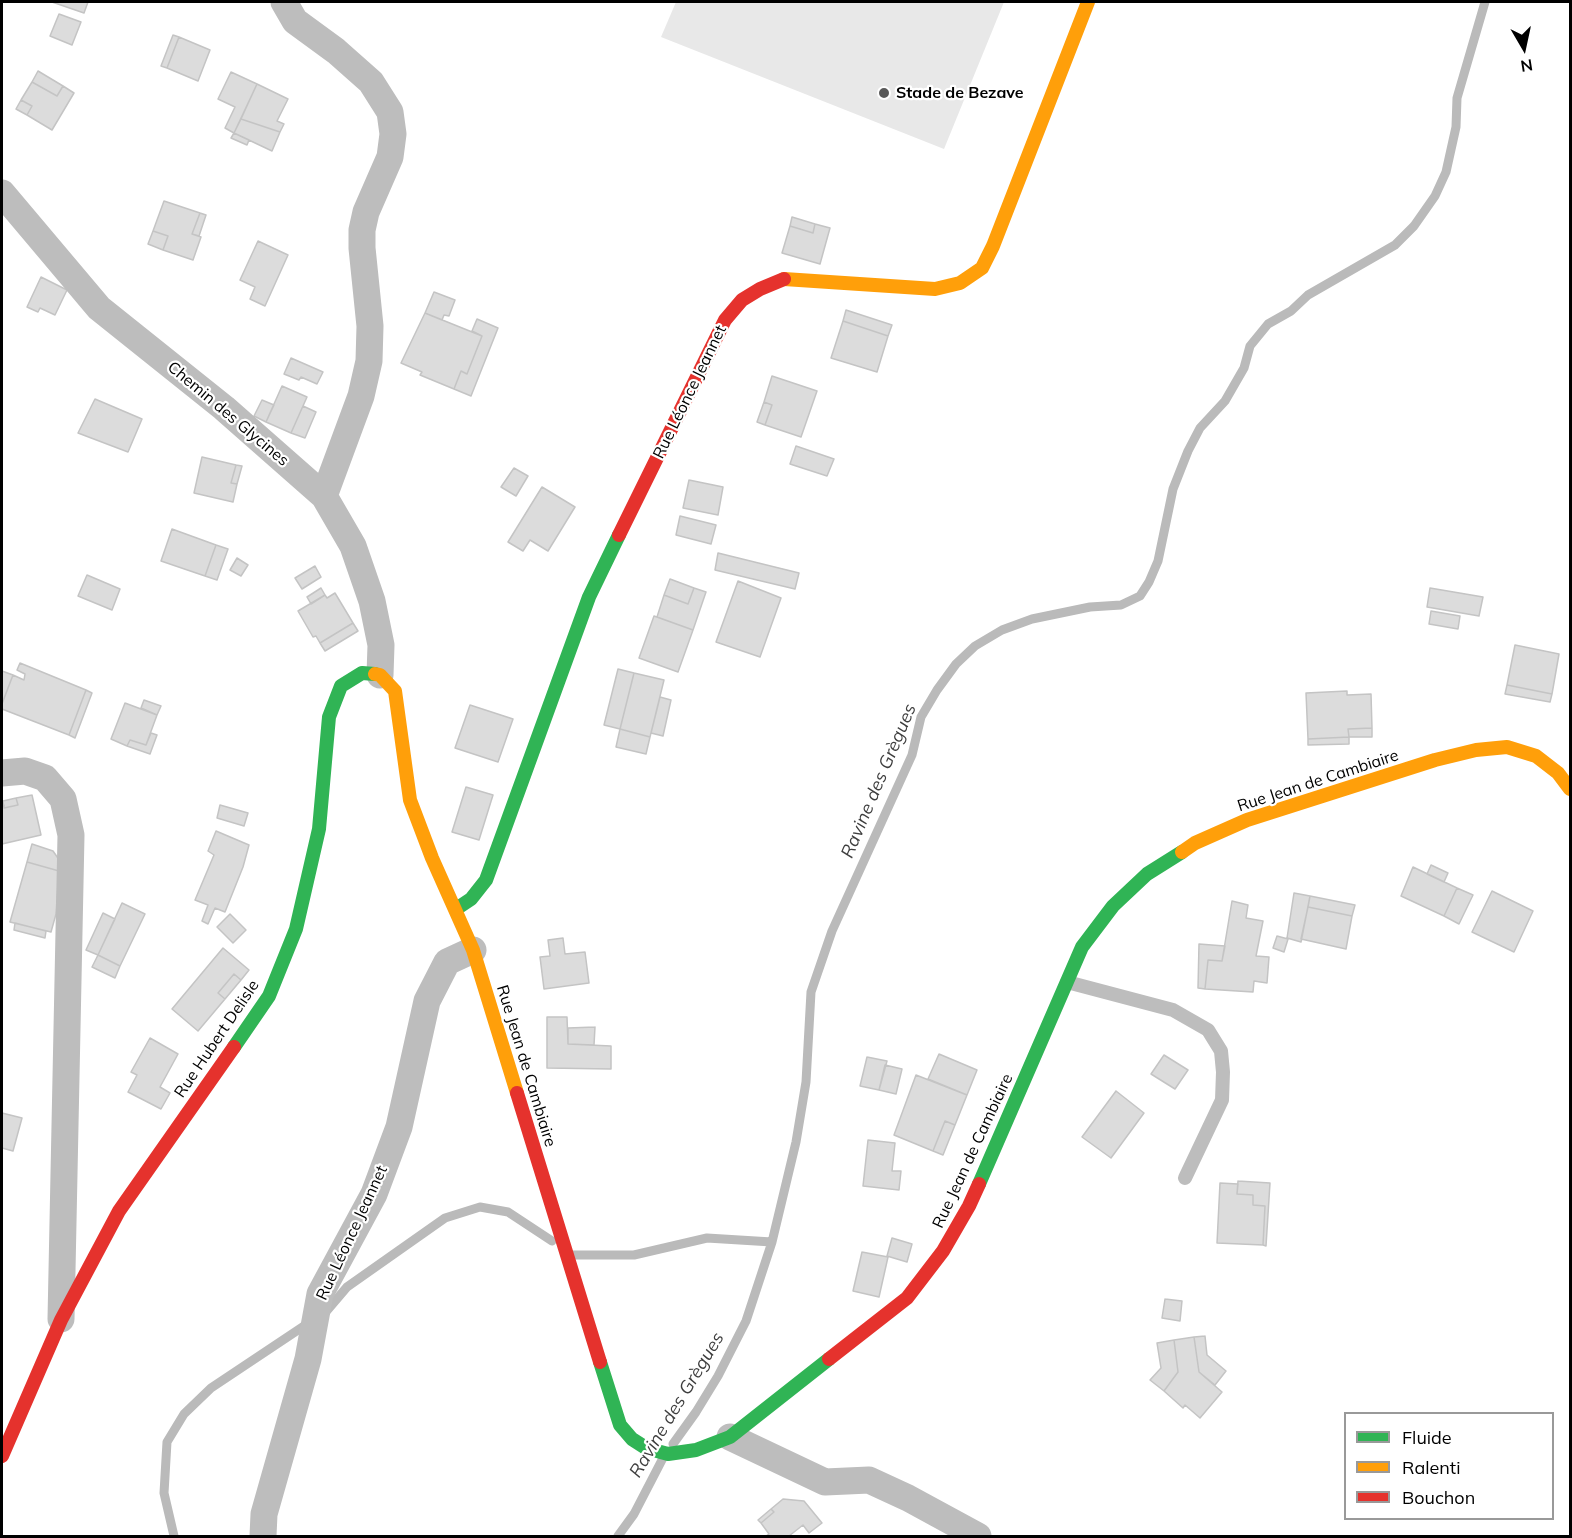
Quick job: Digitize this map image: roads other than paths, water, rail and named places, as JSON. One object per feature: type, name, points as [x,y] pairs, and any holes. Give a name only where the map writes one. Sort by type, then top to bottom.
[{"type":"main road","name":"Rue Léonce Jeannet","points":[[456,909],[471,899],[486,880],[589,597],[725,320],[742,300],[786,278],[935,289],[960,283],[982,268],[993,246],[1088,2]]},
{"type":"main road","name":"Rue Hubert Delisle","points":[[2,1456],[61,1320],[119,1211],[269,996],[296,929],[319,829],[328,717],[341,686],[362,673],[380,675]]},
{"type":"main road","points":[[380,675],[395,692],[410,800],[432,858],[473,950]]},
{"type":"main road","name":"Rue Jean de Cambiaire","points":[[473,950],[620,1425],[632,1439],[646,1448],[668,1454],[696,1450],[730,1437],[907,1298],[943,1251],[969,1206],[1082,947],[1113,906],[1147,874],[1196,843],[1247,820],[1435,760],[1486,749],[1508,747],[1536,756],[1558,773],[1570,789]]},
{"type":"street","points":[[284,2],[295,21],[336,51],[371,82],[390,112],[393,134],[390,157],[366,212],[362,230],[370,326],[369,361],[361,396],[324,496]]},
{"type":"street","name":"Chemin des Glycines","points":[[2,193],[99,308],[224,408],[324,496],[354,546],[372,600],[381,645],[380,675]]},
{"type":"street","points":[[2,773],[25,771],[45,777],[63,799],[71,836],[61,1320]]},
{"type":"street","name":"Rue Léonce Jeannet","points":[[262,1536],[264,1514],[308,1359],[320,1294],[374,1194],[399,1127],[427,1001],[447,962],[473,950]]},
{"type":"street","points":[[730,1437],[825,1482],[870,1480],[978,1536]]},
{"type":"lane","points":[[1067,982],[1173,1010],[1208,1030],[1221,1052],[1222,1100],[1185,1178]]},
{"type":"waterway","name":"Ravine des Grègues","points":[[673,1444],[718,1376],[746,1321],[772,1242],[796,1142],[806,1082],[811,992],[832,931],[912,755],[921,717],[956,664],[975,646],[1002,630],[1032,619],[1090,607],[1121,605],[1140,596],[1158,561],[1173,489],[1188,451],[1200,428],[1225,401],[1244,368],[1250,346],[1268,324],[1291,311],[1308,295],[1395,245],[1414,226],[1435,196],[1446,172],[1456,127],[1457,98],[1485,2]]},
{"type":"waterway","points":[[324,1314],[347,1287],[445,1218],[480,1207],[508,1212],[552,1241]]},
{"type":"waterway","points":[[573,1255],[634,1255],[707,1238],[772,1242]]},
{"type":"waterway","points":[[174,1536],[164,1493],[167,1442],[184,1414],[211,1388],[304,1326]]},
{"type":"waterway","name":"Ravine des Grègues","points":[[618,1536],[634,1514],[663,1458]]},
{"type":"place","name":"Stade de Bezave","points":[[884,93]]}]
